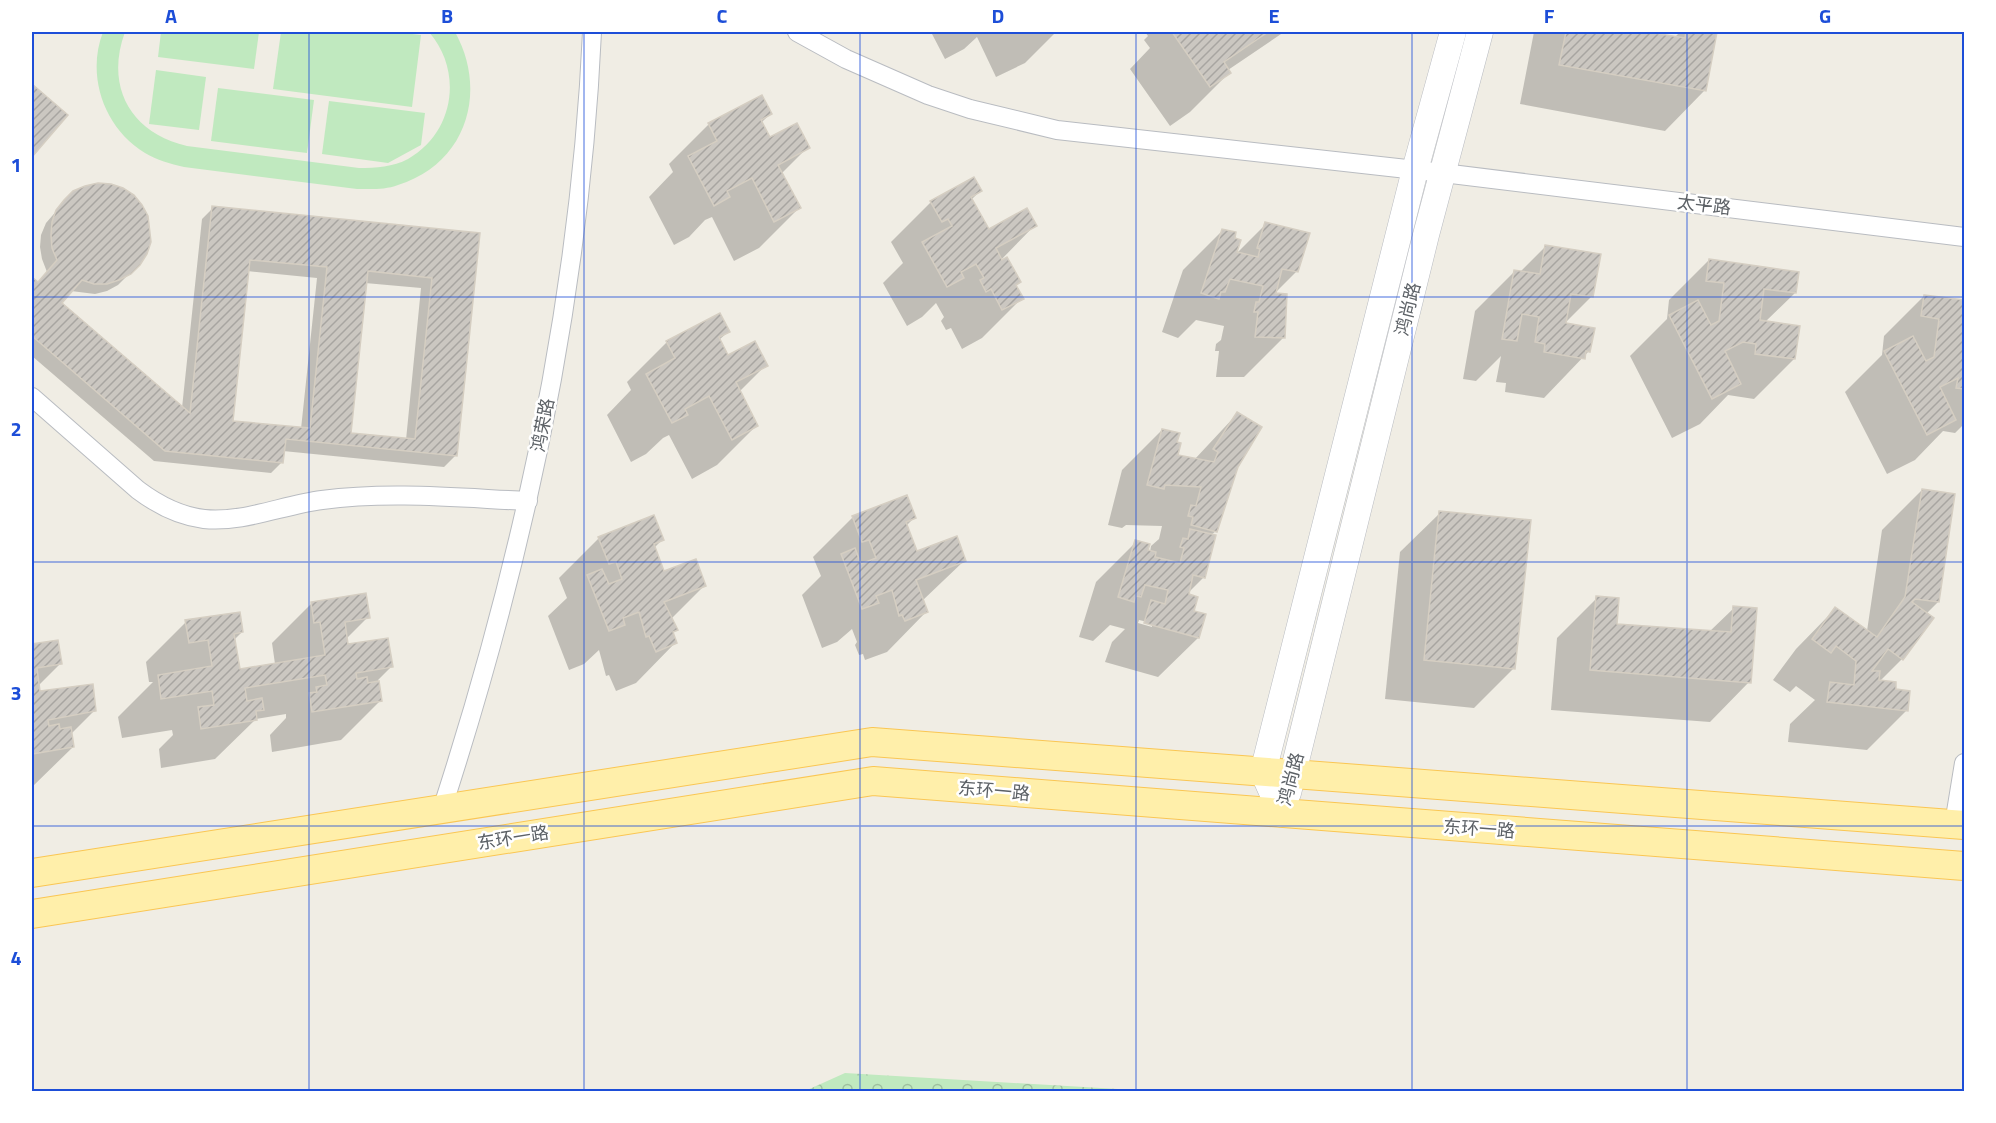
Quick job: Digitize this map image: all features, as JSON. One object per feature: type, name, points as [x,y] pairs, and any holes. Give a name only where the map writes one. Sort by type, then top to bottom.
[{"type":"main road","points":[[32,873],[872,742],[1959,825]]},
{"type":"main road","name":"东环一路","points":[[32,914],[873,781],[1965,866]]},
{"type":"street","name":"鸿荣路","points":[[442,809],[489,656],[528,501],[552,377],[575,230],[585,140],[592,32]]},
{"type":"street","name":"太平路","points":[[797,32],[887,78],[970,109],[1057,130],[1443,173],[1965,237]]},
{"type":"street","name":"鸿尚路","points":[[1282,814],[1263,772],[1415,170],[1453,32]]},
{"type":"street","name":"鸿尚路","points":[[1282,814],[1480,32]]},
{"type":"street","points":[[32,397],[138,490],[153,501],[187,516],[224,519],[322,500],[363,496],[404,495],[528,501]]},
{"type":"street","points":[[1959,825],[1965,763]]},
{"type":"green space","points":[[103,32],[125,32],[118,71],[127,104],[137,118],[150,130],[167,140],[187,146],[359,168],[396,164],[408,159],[424,147],[436,133],[449,100],[450,82],[447,64],[429,32],[455,32],[465,55],[470,78],[470,101],[465,123],[455,143],[441,161],[422,175],[393,187],[357,189],[184,167],[164,162],[145,153],[119,130],[109,115],[98,83],[98,49]]},
{"type":"green space","points":[[161,32],[259,32],[254,69],[158,57]]},
{"type":"green space","points":[[281,32],[395,32],[421,35],[412,107],[273,89]]},
{"type":"green space","points":[[156,70],[206,77],[199,130],[149,124]]},
{"type":"green space","points":[[218,88],[314,100],[307,153],[211,141]]},
{"type":"green space","points":[[329,101],[425,113],[421,145],[388,163],[322,154]]},
{"type":"green space","points":[[845,1073],[1152,1091],[805,1091]]},
{"type":"building","points":[[1172,32],[1268,32],[1224,62],[1231,73],[1210,87]]},
{"type":"building","points":[[1566,32],[1648,32],[1685,38],[1686,32],[1717,32],[1706,91],[1559,65]]},
{"type":"building","points":[[32,84],[68,115],[32,157]]},
{"type":"building","points":[[762,95],[772,114],[761,120],[770,137],[797,123],[810,148],[778,165],[801,208],[774,222],[752,178],[727,191],[730,197],[714,206],[688,156],[717,141],[708,123]]},
{"type":"building","points":[[974,177],[982,191],[971,197],[989,229],[1027,208],[1037,226],[996,248],[1002,260],[1007,257],[1021,282],[1016,285],[1024,299],[1002,310],[991,289],[986,292],[980,280],[984,278],[976,264],[961,272],[964,278],[947,287],[922,242],[952,226],[948,219],[942,222],[930,201]]},
{"type":"building","points":[[98,183],[111,184],[134,195],[148,216],[151,242],[147,254],[131,274],[107,284],[94,284],[82,280],[62,303],[190,413],[212,206],[480,233],[457,456],[286,439],[283,463],[165,451],[32,336],[32,277],[38,282],[57,260],[52,248],[51,235],[56,210],[73,191]],"holes":[[[250,260],[327,267],[310,428],[233,421]],[[368,271],[432,278],[415,439],[351,433]]]},
{"type":"building","points":[[1265,222],[1310,233],[1298,272],[1282,269],[1276,293],[1287,294],[1285,338],[1255,337],[1258,312],[1254,312],[1263,286],[1230,279],[1225,292],[1221,292],[1219,299],[1201,293],[1222,229],[1236,232],[1235,238],[1241,240],[1237,252],[1258,257],[1260,249],[1257,248]]},
{"type":"building","points":[[1545,245],[1601,254],[1593,297],[1571,294],[1566,323],[1595,328],[1590,352],[1586,351],[1585,359],[1544,352],[1545,344],[1535,342],[1539,317],[1522,314],[1517,341],[1502,339],[1514,270],[1540,274]]},
{"type":"building","points":[[1709,259],[1799,272],[1796,293],[1764,289],[1760,320],[1800,326],[1795,359],[1755,354],[1756,344],[1743,342],[1725,351],[1741,384],[1712,399],[1669,315],[1698,300],[1711,325],[1719,321],[1724,283],[1706,281]]},
{"type":"building","points":[[1924,295],[1964,300],[1964,389],[1956,388],[1958,378],[1940,387],[1956,420],[1927,435],[1884,351],[1913,336],[1926,361],[1934,357],[1939,319],[1921,316]]},
{"type":"building","points":[[720,313],[730,332],[719,337],[728,355],[755,341],[768,366],[736,382],[758,426],[732,440],[709,396],[685,409],[688,415],[672,423],[646,374],[675,358],[666,341]]},
{"type":"building","points":[[1237,412],[1262,427],[1238,467],[1217,532],[1191,525],[1193,517],[1188,516],[1191,505],[1196,506],[1201,487],[1165,485],[1164,489],[1147,485],[1162,429],[1180,433],[1177,442],[1181,443],[1178,455],[1214,462],[1218,452],[1213,449]]},
{"type":"building","points":[[1922,489],[1955,494],[1939,602],[1915,599],[1912,602],[1934,618],[1903,660],[1888,649],[1872,671],[1880,671],[1879,680],[1896,682],[1896,689],[1910,691],[1908,711],[1827,702],[1830,682],[1854,685],[1856,661],[1836,646],[1831,653],[1812,639],[1835,607],[1877,637],[1905,597]]},
{"type":"building","points":[[907,495],[916,518],[906,522],[917,551],[957,536],[966,561],[916,580],[928,612],[905,621],[902,615],[899,616],[892,590],[876,596],[879,603],[862,609],[841,554],[855,548],[861,564],[876,558],[869,540],[862,542],[852,516]]},
{"type":"building","points":[[1439,511],[1531,520],[1515,669],[1424,660]]},
{"type":"building","points":[[654,515],[664,540],[654,544],[664,571],[696,559],[706,586],[664,602],[678,630],[673,632],[677,643],[656,652],[649,636],[646,637],[639,612],[623,618],[625,625],[609,631],[587,575],[602,569],[609,584],[622,579],[616,562],[609,564],[598,537]]},
{"type":"building","points":[[1190,529],[1216,535],[1205,578],[1193,575],[1189,594],[1198,597],[1194,611],[1206,614],[1199,638],[1144,623],[1151,600],[1165,604],[1168,590],[1145,585],[1141,597],[1136,596],[1134,602],[1118,597],[1135,540],[1150,544],[1148,550],[1156,552],[1155,557],[1180,563],[1184,548],[1180,547],[1183,538],[1188,539]]},
{"type":"building","points":[[366,593],[370,618],[345,622],[348,644],[388,638],[393,667],[356,673],[357,679],[367,677],[368,683],[379,681],[382,701],[312,712],[309,693],[317,692],[316,687],[327,685],[325,675],[245,688],[247,701],[262,698],[264,710],[256,711],[257,720],[201,729],[198,707],[214,705],[212,691],[161,699],[158,675],[212,666],[208,640],[189,643],[185,620],[240,612],[243,632],[234,634],[240,669],[325,655],[320,622],[314,623],[311,602]]},
{"type":"building","points":[[1596,596],[1619,598],[1617,624],[1731,632],[1733,606],[1757,608],[1751,683],[1590,670]]},
{"type":"building","points":[[58,640],[62,664],[37,668],[40,691],[93,684],[96,711],[48,720],[49,726],[59,724],[60,729],[71,727],[74,747],[32,754],[32,644]]}]
